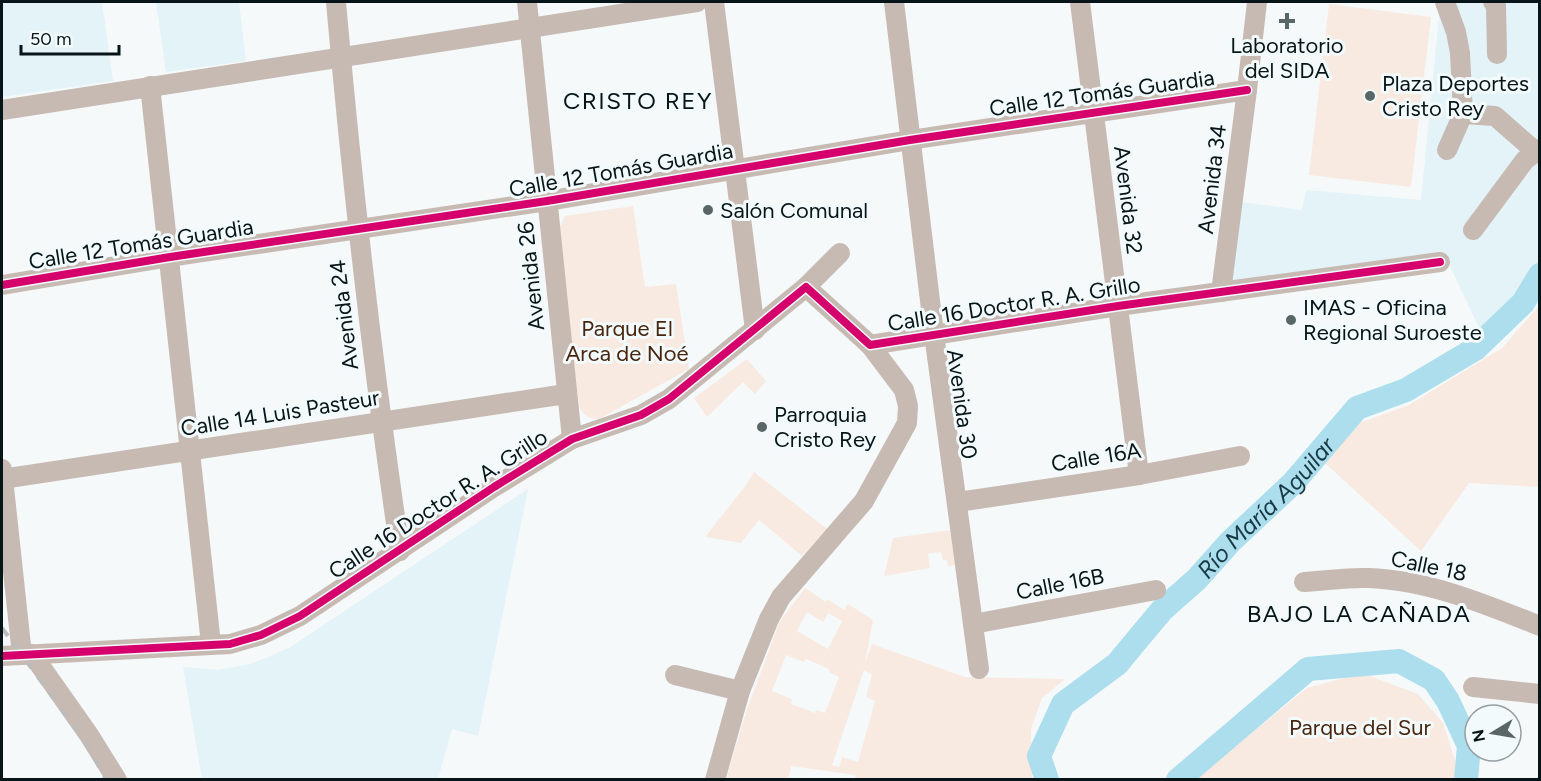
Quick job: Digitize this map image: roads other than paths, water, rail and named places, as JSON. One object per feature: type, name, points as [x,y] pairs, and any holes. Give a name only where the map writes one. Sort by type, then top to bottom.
[{"type":"street","name":"Avenida 24","points":[[336,2],[358,229],[381,421],[400,551]]},
{"type":"street","name":"Avenida 26","points":[[527,2],[572,439]]},
{"type":"street","points":[[2,110],[697,2]]},
{"type":"street","points":[[714,2],[755,330]]},
{"type":"street","name":"Avenida 30","points":[[894,2],[934,334],[980,669]]},
{"type":"street","name":"Avenida 32","points":[[1080,2],[1139,475]]},
{"type":"street","name":"Avenida 34","points":[[1221,291],[1257,2]]},
{"type":"street","points":[[1445,2],[1456,32],[1460,52],[1463,114],[1447,150]]},
{"type":"street","points":[[1493,2],[1496,5],[1497,54]]},
{"type":"street","points":[[150,86],[211,644]]},
{"type":"street","name":"Calle 12 Tomás Guardia","points":[[2,285],[170,257],[547,201],[910,140],[1247,90]]},
{"type":"street","points":[[1463,114],[1495,116],[1538,150],[1525,160],[1473,230]]},
{"type":"street","points":[[806,287],[840,253]]},
{"type":"street","name":"Calle 16 Doctor R. A. Grillo","points":[[2,656],[230,644],[261,635],[300,616],[494,487],[572,439],[641,415],[669,399],[806,287],[870,345],[1221,291],[1440,262]]},
{"type":"street","points":[[715,780],[740,692],[759,640],[781,597],[864,501],[907,423],[908,406],[904,390],[870,345]]},
{"type":"street","name":"Calle 14 Luis Pasteur","points":[[2,476],[190,451],[566,394]]},
{"type":"street","name":"Calle 16A","points":[[958,502],[1139,475],[1240,456]]},
{"type":"street","points":[[2,476],[27,654],[89,735],[117,780]]},
{"type":"street","name":"Calle 18","points":[[1304,582],[1368,578],[1417,584],[1480,602],[1539,626]]},
{"type":"street","name":"Calle 16B","points":[[973,624],[1156,590]]},
{"type":"street","points":[[675,675],[740,692]]},
{"type":"street","points":[[1473,687],[1539,694]]},
{"type":"waterway","name":"Río María Aguilar","points":[[1047,780],[1039,756],[1063,704],[1117,664],[1162,610],[1197,579],[1230,542],[1293,483],[1357,408],[1406,390],[1475,349],[1523,303],[1540,275]]},
{"type":"waterway","name":"Río María Aguilar","points":[[1178,780],[1308,669],[1399,661],[1434,680],[1448,701],[1469,746],[1466,780]]},
{"type":"railway","points":[[2,628],[88,745],[106,780]]},
{"type":"place","name":"Laboratorio del SIDA","points":[[1287,21]]},
{"type":"place","name":"Plaza Deportes Cristo Rey","points":[[1370,96]]},
{"type":"place","name":"Salón Comunal","points":[[708,210]]},
{"type":"place","name":"IMAS - Oficina Regional Suroeste","points":[[1291,320]]},
{"type":"place","name":"Parroquia Cristo Rey","points":[[762,427]]},
{"type":"district","name":"CRISTO REY","points":[[638,100]]},
{"type":"district","name":"BAJO LA CAÑADA","points":[[1359,613]]},
{"type":"park label","name":"Parque El Arca de Noé","points":[[627,340]]},
{"type":"park label","name":"Parque del Sur","points":[[1360,727]]}]
